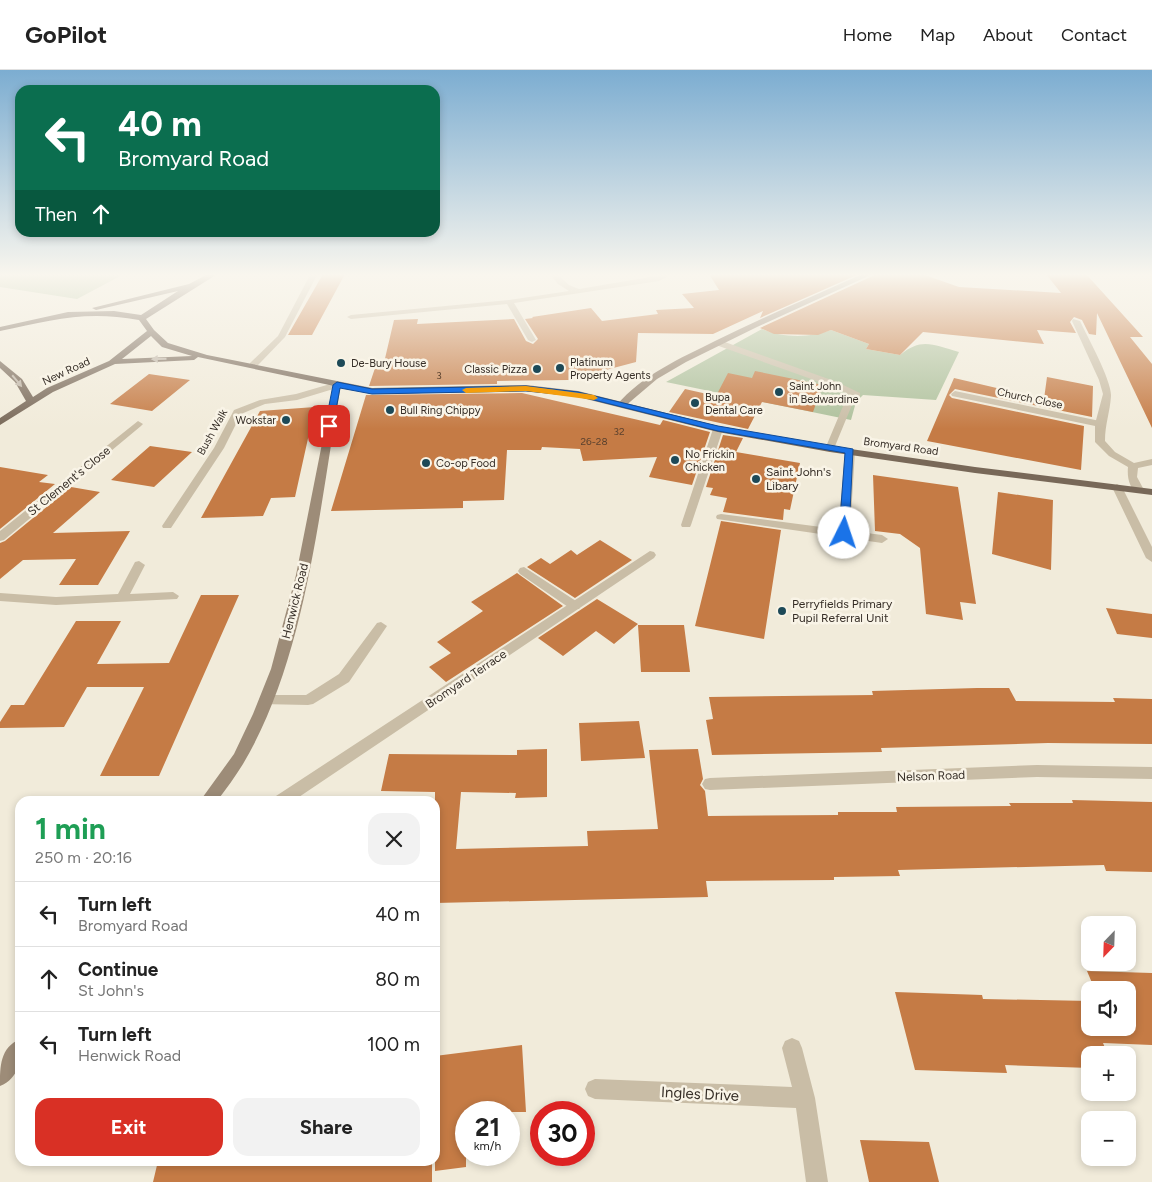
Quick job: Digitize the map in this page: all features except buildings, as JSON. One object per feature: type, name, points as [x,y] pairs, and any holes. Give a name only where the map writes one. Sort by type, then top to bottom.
[{"type":"main road","points":[[0,329],[19,325]]},
{"type":"main road","points":[[146,325],[165,346],[206,357]]},
{"type":"main road","points":[[621,404],[654,376],[754,325]]},
{"type":"main road","name":"New Road","points":[[0,422],[63,383],[112,363],[151,332]]},
{"type":"main road","name":"Bromyard Road","points":[[206,357],[253,365],[337,385],[372,391],[526,388],[578,394],[718,429],[830,449],[975,470],[1152,492]]},
{"type":"main road","points":[[112,363],[206,357]]},
{"type":"main road","points":[[0,364],[19,381],[31,402]]},
{"type":"main road","name":"Henwick Road","points":[[211,796],[238,758],[266,700],[281,657],[304,568],[337,385]]},
{"type":"main road","points":[[0,1076],[15,1056]]},
{"type":"street","points":[[253,365],[270,352],[283,335],[288,325]]},
{"type":"street","points":[[523,325],[532,340]]},
{"type":"street","points":[[1078,325],[1103,380],[1107,394],[1100,424],[1100,442],[1112,454],[1132,466],[1152,462]]},
{"type":"street","points":[[718,343],[834,384],[857,395],[850,399],[830,449]]},
{"type":"street","name":"Bush Walk","points":[[167,526],[219,448],[237,412],[263,402],[297,397],[337,385]]},
{"type":"street","name":"Church Close","points":[[956,394],[1100,424]]},
{"type":"street","points":[[840,423],[850,425]]},
{"type":"street","name":"St Clement's Close","points":[[0,537],[138,424]]},
{"type":"street","points":[[686,525],[718,429]]},
{"type":"street","points":[[844,533],[850,451]]},
{"type":"street","points":[[1132,466],[1132,477],[1139,490]]},
{"type":"street","points":[[1117,487],[1152,558]]},
{"type":"street","points":[[721,517],[882,539]]},
{"type":"street","name":"Bromyard Terrace","points":[[289,796],[650,555]]},
{"type":"street","points":[[121,599],[139,565]]},
{"type":"street","points":[[524,571],[575,606]]},
{"type":"street","points":[[0,597],[56,601],[173,596]]},
{"type":"street","points":[[266,700],[308,700],[344,678],[381,626]]},
{"type":"street","name":"Nelson Road","points":[[710,784],[1037,771],[1152,773]]},
{"type":"street","points":[[792,1048],[805,1098],[817,1182]]},
{"type":"street","name":"Ingles Drive","points":[[595,1089],[805,1098]]},
{"type":"green space","points":[[762,329],[778,334],[796,336],[806,336],[831,330],[869,344],[866,349],[900,355],[908,349],[921,344],[935,345],[959,352],[936,400],[863,395],[856,402],[851,420],[666,382]]},
{"type":"slow traffic","points":[[466,390],[526,388],[578,394],[594,398]]},
{"type":"place","name":"De-Bury House","points":[[341,363]]},
{"type":"place","name":"Platinum Property Agents","points":[[560,368]]},
{"type":"place","name":"Classic Pizza","points":[[537,369]]},
{"type":"place","name":"Saint John in Bedwardine","points":[[779,392]]},
{"type":"place","name":"Bupa Dental Care","points":[[695,403]]},
{"type":"place","name":"Bull Ring Chippy","points":[[390,410]]},
{"type":"place","name":"Wokstar","points":[[286,420]]},
{"type":"place","name":"No Frickin Chicken","points":[[675,460]]},
{"type":"place","name":"Co-op Food","points":[[426,463]]},
{"type":"place","name":"Saint John's Libary","points":[[756,479]]},
{"type":"place","name":"Perryfields Primary Pupil Referral Unit","points":[[782,611]]},
{"type":"route","points":[[329,426],[337,385],[372,391],[410,392],[526,388],[578,394],[718,429],[850,451],[844,533]]}]
